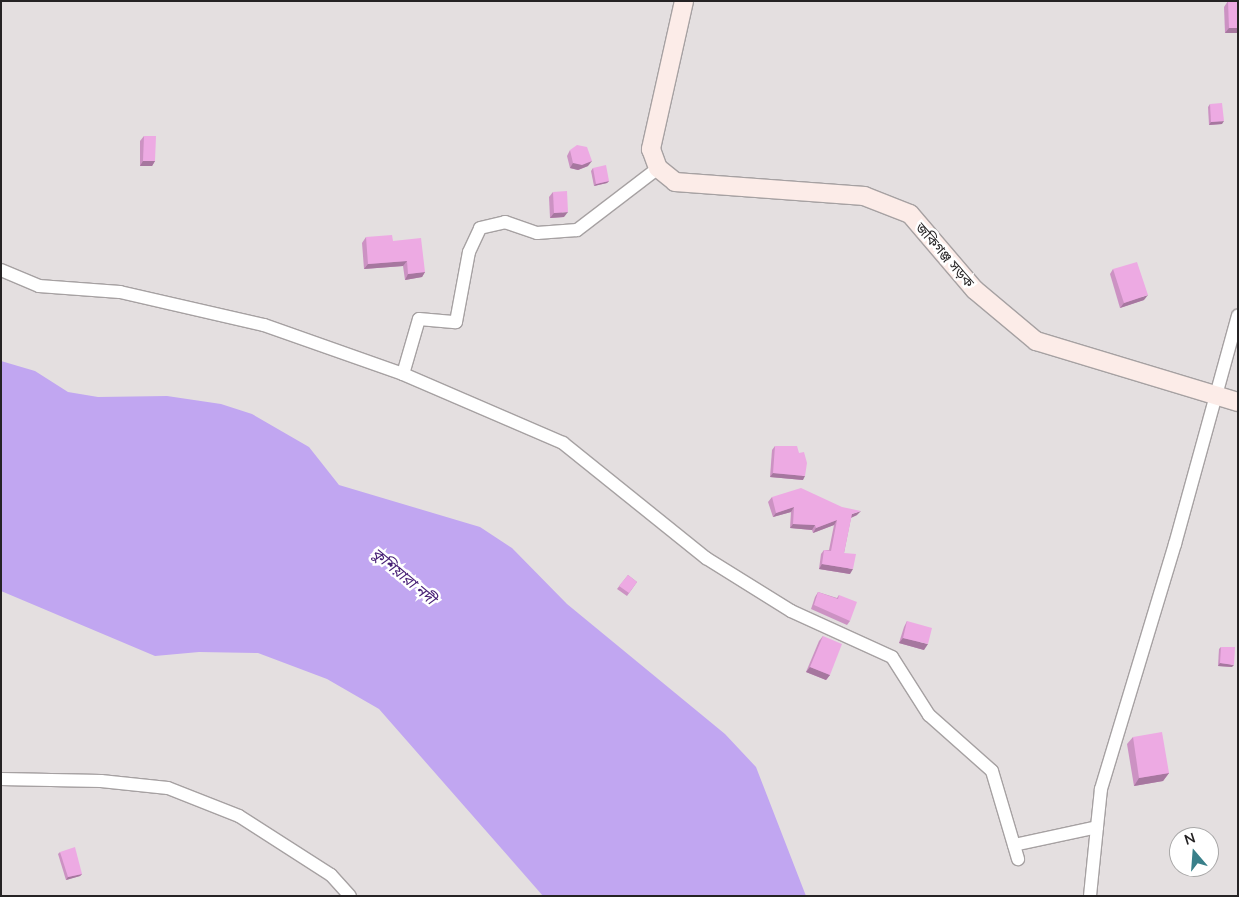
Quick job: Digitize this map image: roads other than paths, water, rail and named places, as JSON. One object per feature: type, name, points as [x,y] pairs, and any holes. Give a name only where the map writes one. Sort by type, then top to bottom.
[{"type":"main road","points":[[658,168],[651,149],[684,1]]},
{"type":"main road","name":"জকিগঞ্জ সড়ক","points":[[658,168],[676,182],[864,196],[910,214],[975,290],[1036,341],[1238,402]]},
{"type":"street","points":[[403,374],[418,319],[456,322],[469,252],[480,228],[505,222],[537,233],[576,230],[658,168]]},
{"type":"street","points":[[1,270],[40,286],[120,292],[264,325],[403,374],[563,443],[706,558],[790,611],[892,657],[929,715],[992,771],[1018,859]]},
{"type":"street","points":[[1090,896],[1100,789],[1175,544],[1214,395],[1238,316]]},
{"type":"street","points":[[1,779],[101,781],[168,788],[239,816],[332,875],[350,896]]},
{"type":"street","points":[[1014,845],[1097,827]]},
{"type":"water","name":"কুশিয়ারা নদী","points":[[1,361],[35,371],[68,392],[98,397],[167,396],[221,404],[252,414],[309,447],[339,485],[480,527],[512,548],[567,604],[725,734],[756,767],[806,896],[543,896],[379,709],[327,679],[258,653],[199,652],[155,656],[1,591]]}]
